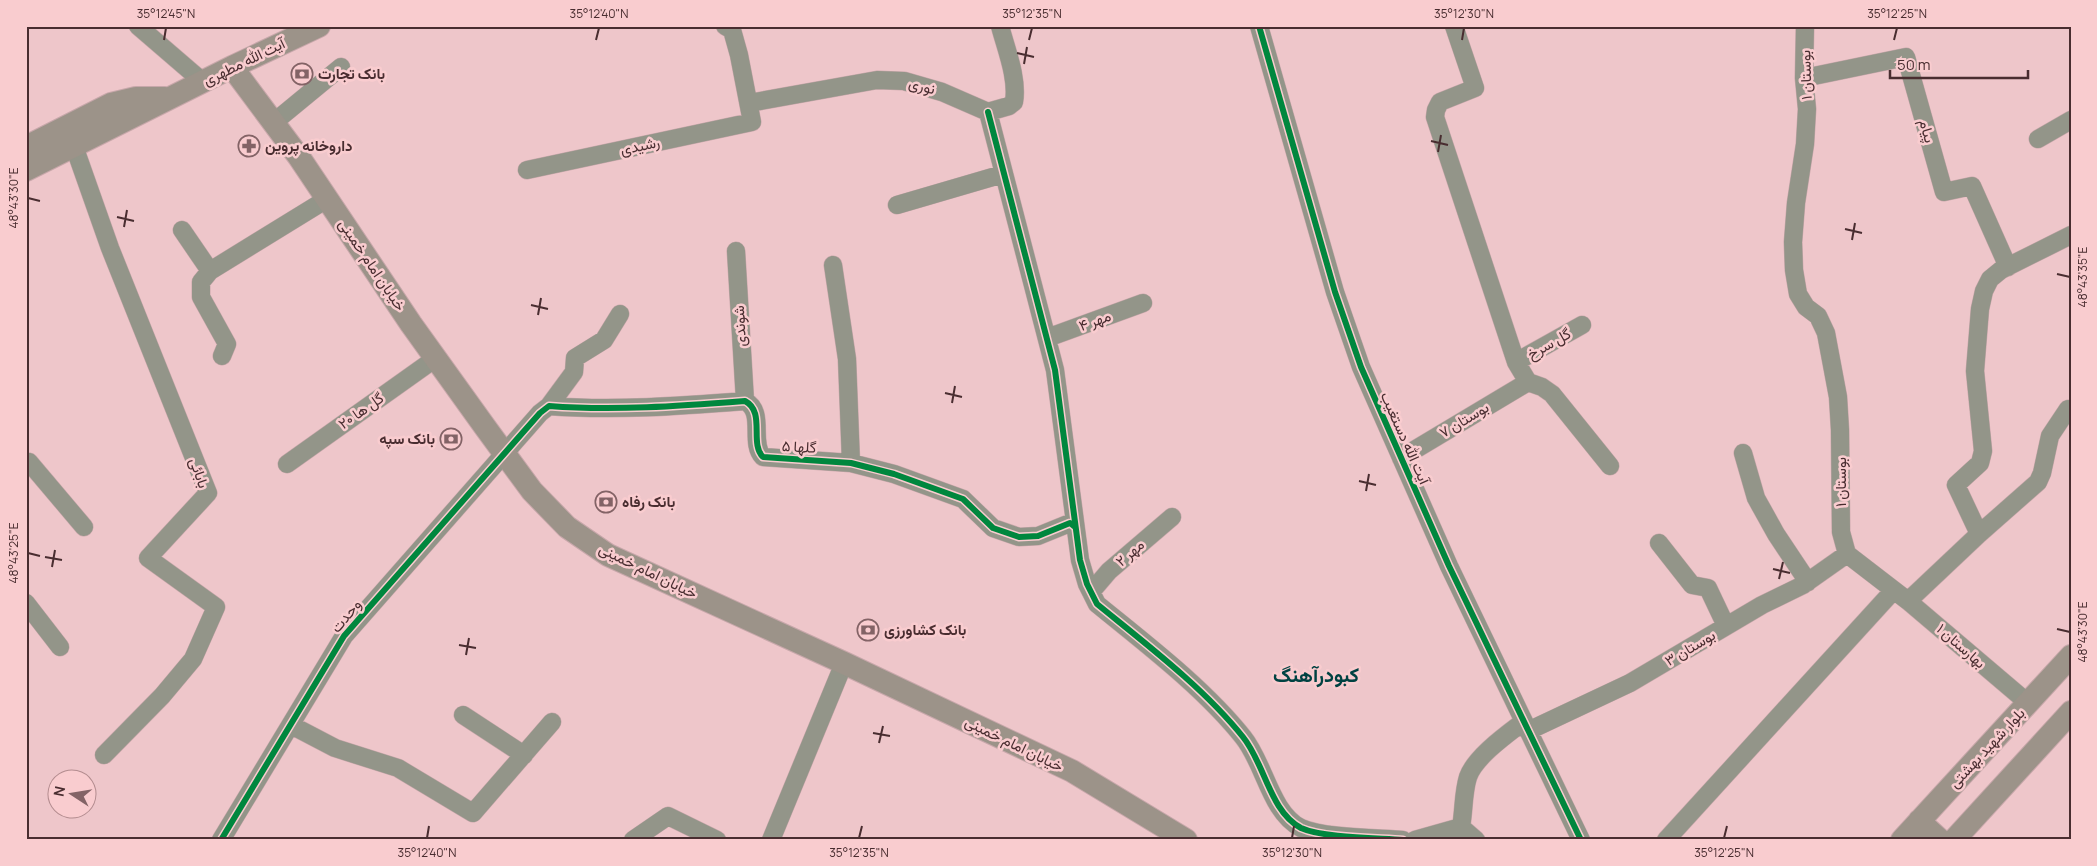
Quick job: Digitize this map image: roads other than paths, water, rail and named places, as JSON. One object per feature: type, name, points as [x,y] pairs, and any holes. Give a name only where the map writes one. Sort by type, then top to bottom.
[{"type":"main road","name":"آیت الله مطهری","points":[[26,170],[232,67],[319,26]]},
{"type":"main road","name":"خیابان امام خمینی","points":[[232,67],[274,123],[505,455],[532,491],[566,527],[608,554],[1072,771],[1186,840]]},
{"type":"main road","name":"آیت الله مطهری","points":[[26,146],[111,104],[136,98],[168,99]]},
{"type":"main road","name":"بلوار شهید بهشتی","points":[[1902,840],[2071,656]]},
{"type":"main road","points":[[1954,840],[2071,712]]},
{"type":"main road","points":[[1920,821],[1940,840]]},
{"type":"street","points":[[138,26],[203,82]]},
{"type":"street","points":[[725,26],[732,30],[749,103]]},
{"type":"street","points":[[1000,26],[1012,73],[1015,96],[1014,102],[1009,106],[988,112],[1055,370],[1080,560],[1091,592],[1097,604],[1213,703],[1244,738],[1259,763],[1284,817],[1301,828],[1316,833],[1403,840]]},
{"type":"street","name":"آیت الله دستغیب","points":[[1259,26],[1346,327],[1360,367],[1448,566],[1581,840]]},
{"type":"street","points":[[1454,26],[1475,88],[1440,102],[1435,117],[1516,362],[1528,382],[1542,387],[1552,394],[1610,466]]},
{"type":"street","name":"بوستان ۱","points":[[1805,26],[1804,78],[1807,109],[1805,144],[1796,203],[1793,242],[1794,270],[1798,294],[1806,307],[1818,316],[1826,333],[1838,397],[1841,532],[1847,554]]},
{"type":"street","name":"پیام","points":[[1804,78],[1906,57],[1944,192],[1972,186],[2008,267]]},
{"type":"street","points":[[274,123],[341,67]]},
{"type":"street","name":"نوری","points":[[749,103],[877,80],[904,81],[942,92],[988,112]]},
{"type":"street","name":"رشیدی","points":[[527,170],[752,122],[749,103]]},
{"type":"street","points":[[2038,139],[2071,120]]},
{"type":"street","name":"بابائی","points":[[74,146],[110,248],[208,493],[148,558],[216,606],[193,659],[162,696],[104,756]]},
{"type":"street","points":[[897,205],[1003,174]]},
{"type":"street","points":[[222,356],[227,344],[201,297],[201,282],[210,270],[327,199]]},
{"type":"street","points":[[182,230],[210,270]]},
{"type":"street","points":[[1979,534],[1956,485],[1980,463],[1983,451],[1975,371],[1980,309],[1984,291],[1990,279],[2008,267],[2071,235]]},
{"type":"street","name":"شوندی","points":[[736,252],[745,400]]},
{"type":"street","points":[[833,265],[846,359],[851,462]]},
{"type":"street","name":"مهر ۴","points":[[1047,338],[1143,303]]},
{"type":"street","points":[[505,455],[540,413],[549,406],[574,372],[574,358],[604,340],[620,314]]},
{"type":"street","name":"گل سرخ","points":[[1516,362],[1582,326]]},
{"type":"street","name":"گل ها ۲۰","points":[[287,464],[436,358]]},
{"type":"street","name":"بوستان ۷","points":[[1401,458],[1528,382]]},
{"type":"street","points":[[549,406],[629,408],[688,406],[745,400]]},
{"type":"street","name":"گلها ۵","points":[[745,400],[752,404],[755,414],[759,453],[763,458],[851,462],[894,474],[963,499],[982,519],[1004,534],[1019,537],[1038,536],[1070,523],[1075,527]]},
{"type":"street","points":[[1908,601],[2038,482],[2042,473],[2050,436],[2068,409]]},
{"type":"street","points":[[1743,452],[1756,498],[1776,534],[1808,582]]},
{"type":"street","name":"وحدت","points":[[221,840],[344,636],[505,455]]},
{"type":"street","points":[[26,464],[28,462],[84,527]]},
{"type":"street","name":"مهر ۲","points":[[1091,592],[1109,571],[1172,517]]},
{"type":"street","points":[[1659,543],[1692,585],[1708,588],[1726,626]]},
{"type":"street","points":[[1666,840],[1893,591],[1847,554]]},
{"type":"street","name":"بوستان ۳","points":[[1461,827],[1469,776],[1491,748],[1525,726],[1630,683],[1762,605],[1808,582],[1847,554]]},
{"type":"street","name":"بهارستان ۱","points":[[1893,591],[1908,601],[2028,704]]},
{"type":"street","points":[[26,603],[60,647]]},
{"type":"street","points":[[771,840],[844,663]]},
{"type":"street","points":[[463,715],[524,755]]},
{"type":"street","points":[[291,726],[336,748],[398,768],[473,813],[552,722]]},
{"type":"street","points":[[633,840],[668,816],[718,840]]},
{"type":"street","points":[[1415,840],[1461,827],[1476,840]]},
{"type":"place","name":"بانک تجارت","points":[[302,74]]},
{"type":"place","name":"داروخانه پروین","points":[[249,146]]},
{"type":"place","name":"بانک سپه","points":[[451,439]]},
{"type":"place","name":"بانک رفاه","points":[[606,502]]},
{"type":"place","name":"بانک کشاورزی","points":[[868,630]]},
{"type":"district","name":"کبودرآهنگ","points":[[1316,675]]}]
